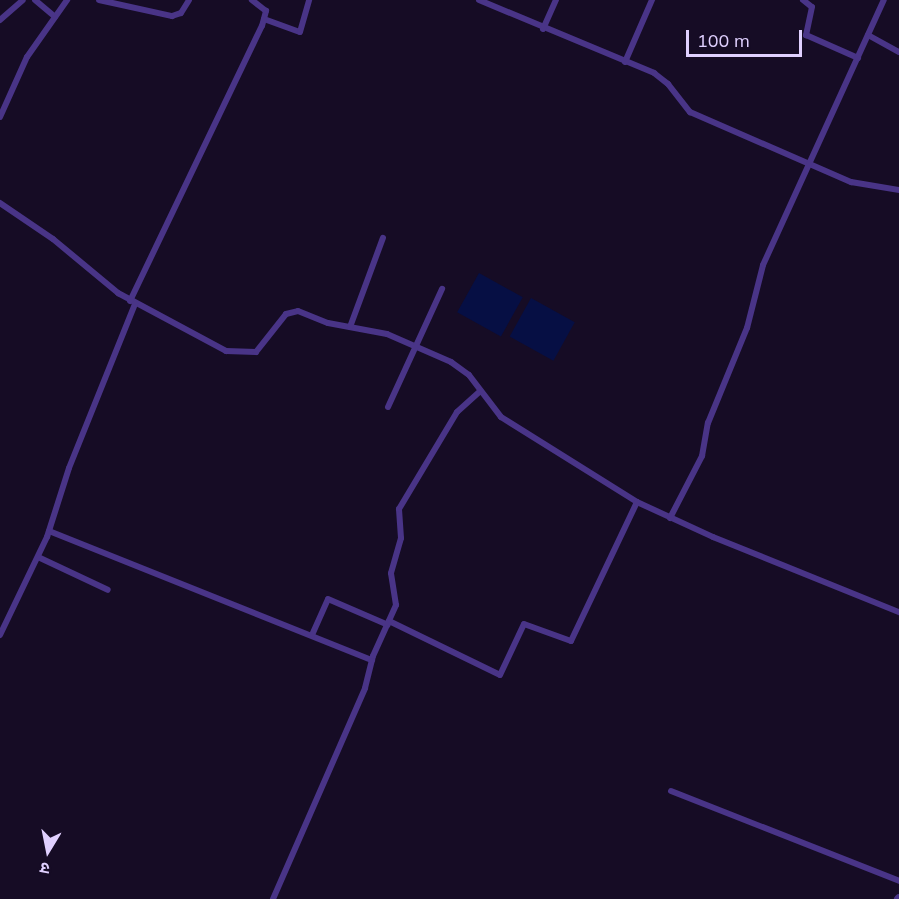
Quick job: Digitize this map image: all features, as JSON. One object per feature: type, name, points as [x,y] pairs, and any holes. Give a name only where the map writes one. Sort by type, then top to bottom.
[{"type":"street","points":[[0,20],[23,0]]},
{"type":"street","points":[[35,0],[55,17]]},
{"type":"street","points":[[0,117],[27,57],[67,0]]},
{"type":"street","points":[[99,0],[172,16],[181,13],[189,0]]},
{"type":"street","points":[[0,635],[49,531],[69,468],[132,303],[264,20],[264,6],[252,0]]},
{"type":"street","points":[[264,20],[300,32],[309,0]]},
{"type":"street","points":[[479,0],[661,77],[690,112],[811,162],[851,182],[899,190]]},
{"type":"street","points":[[543,29],[556,0]]},
{"type":"street","points":[[625,62],[652,0]]},
{"type":"street","points":[[803,0],[812,7],[806,35],[858,58]]},
{"type":"street","points":[[670,518],[702,456],[708,423],[747,328],[763,266],[884,0]]},
{"type":"street","points":[[868,35],[899,52]]},
{"type":"street","points":[[0,203],[53,239],[132,303],[235,354],[247,355],[264,346],[292,312],[387,334],[416,346],[461,368],[501,417],[637,502],[670,518],[899,612]]},
{"type":"street","points":[[0,216],[6,208]]},
{"type":"street","points":[[350,327],[383,238]]},
{"type":"street","points":[[388,407],[442,289]]},
{"type":"street","points":[[273,899],[365,688],[372,660],[397,600],[391,573],[401,538],[399,508],[457,412],[480,391]]},
{"type":"street","points":[[312,635],[328,599],[388,623],[496,674],[503,673],[524,624],[568,641],[573,639],[637,502]]},
{"type":"street","points":[[49,531],[372,660]]},
{"type":"street","points":[[38,557],[108,590]]},
{"type":"street","points":[[671,791],[899,881]]},
{"type":"shaded area","points":[[479,273],[523,297],[501,337],[457,312]]},
{"type":"shaded area","points":[[531,298],[575,322],[553,361],[510,336]]}]
